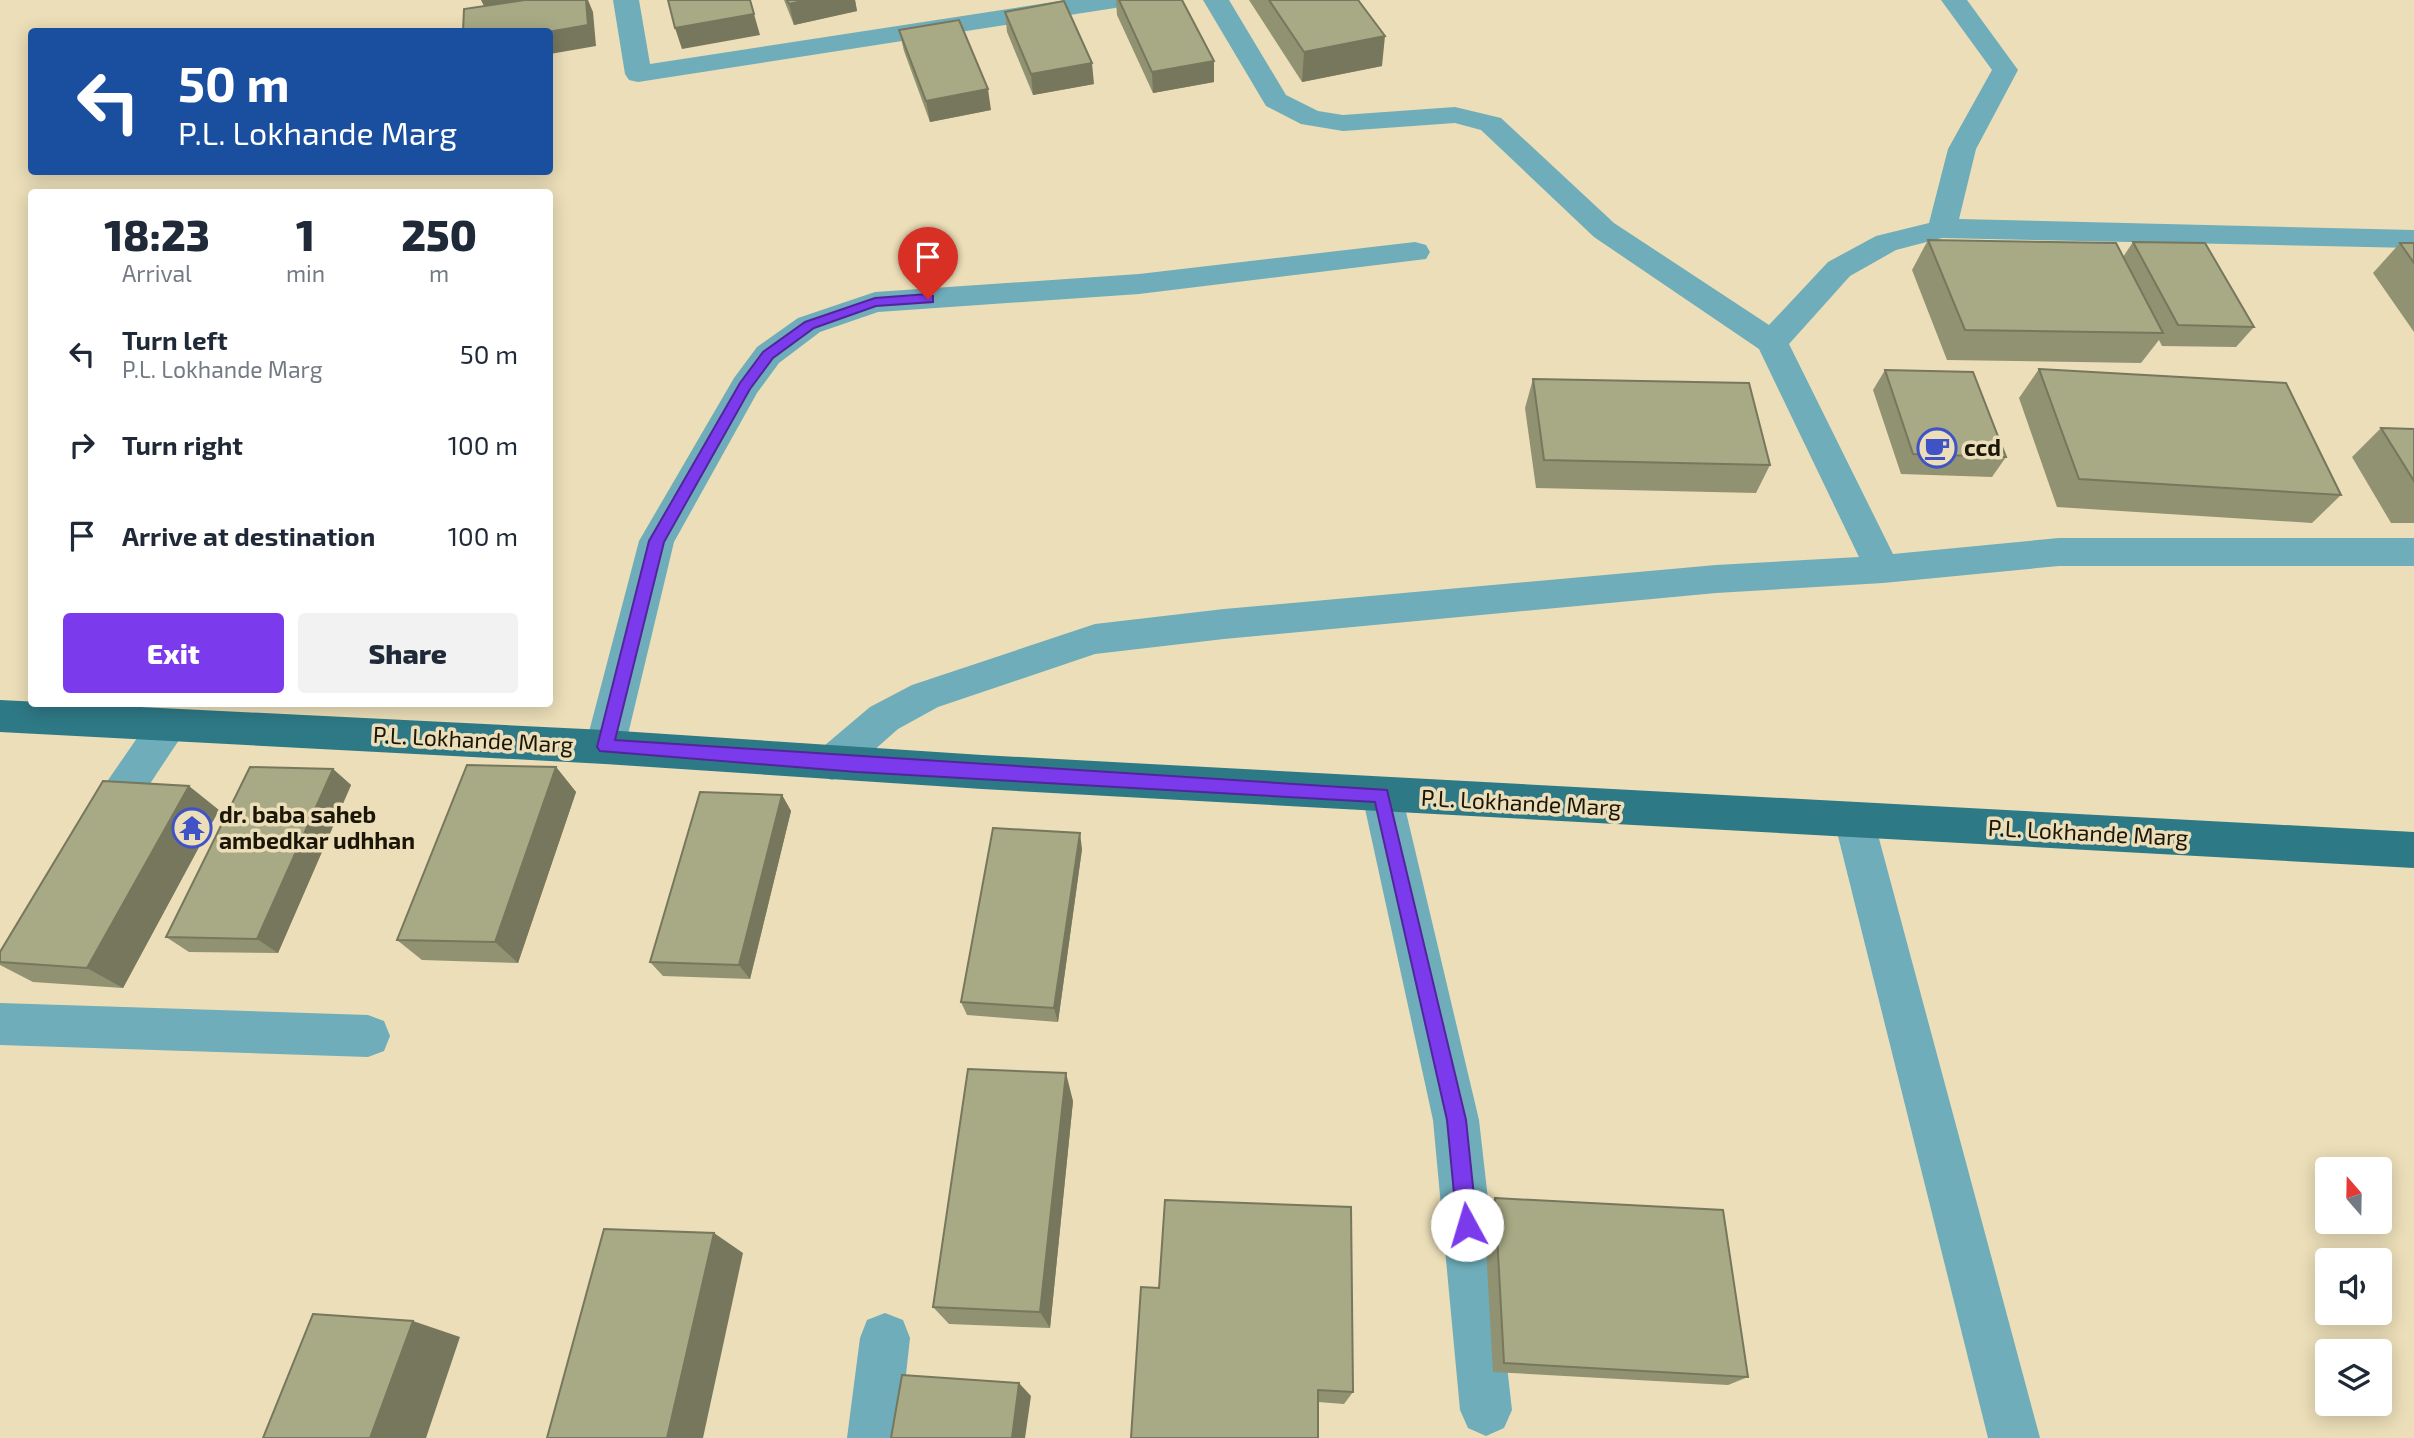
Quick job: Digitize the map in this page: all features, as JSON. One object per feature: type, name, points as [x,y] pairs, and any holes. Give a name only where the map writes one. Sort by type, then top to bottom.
[{"type":"main road","name":"P.L. Lokhande Marg","points":[[0,716],[64,712],[167,726],[606,747],[1382,795],[2414,850]]},
{"type":"street","points":[[626,0],[638,74],[1115,0]]},
{"type":"street","points":[[1216,0],[1276,100],[1311,118],[1343,123],[1455,115],[1491,124],[1604,230],[1772,342],[1883,569]]},
{"type":"street","points":[[1942,229],[1962,149],[2005,69],[1954,0]]},
{"type":"street","points":[[1772,342],[1839,269],[1886,243],[1942,229],[2006,228],[2414,239]]},
{"type":"street","points":[[606,747],[657,541],[745,386],[768,355],[809,325],[875,302],[1139,284],[1415,252]]},
{"type":"street","points":[[832,763],[884,718],[925,696],[1096,639],[1224,624],[1716,579],[1883,569],[2059,552],[2414,552]]},
{"type":"street","points":[[76,860],[167,726]]},
{"type":"street","points":[[1382,795],[1457,1120],[1486,1410]]},
{"type":"street","points":[[1854,820],[2014,1438]]},
{"type":"street","points":[[0,1024],[368,1036]]},
{"type":"street","points":[[873,1438],[885,1338]]},
{"type":"building","points":[[525,0],[586,0],[588,25],[553,31],[553,28],[463,28],[464,9]]},
{"type":"building","points":[[668,0],[750,0],[754,14],[675,28]]},
{"type":"building","points":[[787,0],[807,0],[789,4]]},
{"type":"building","points":[[1119,0],[1182,0],[1214,61],[1152,72]]},
{"type":"building","points":[[1269,0],[1358,0],[1385,36],[1304,52]]},
{"type":"building","points":[[1064,1],[1092,63],[1031,74],[1005,12]]},
{"type":"building","points":[[959,20],[988,89],[926,101],[899,30]]},
{"type":"building","points":[[1928,240],[2116,243],[2163,333],[1965,330]]},
{"type":"building","points":[[2133,242],[2205,243],[2254,327],[2178,325]]},
{"type":"building","points":[[2400,243],[2414,243],[2414,263]]},
{"type":"building","points":[[2039,369],[2286,383],[2341,495],[2079,479]]},
{"type":"building","points":[[1885,370],[1973,372],[2006,457],[1913,454]]},
{"type":"building","points":[[1533,379],[1749,383],[1770,465],[1544,460]]},
{"type":"building","points":[[2381,428],[2414,429],[2414,481]]},
{"type":"building","points":[[467,765],[556,767],[495,942],[397,940]]},
{"type":"building","points":[[250,767],[333,769],[257,939],[166,937]]},
{"type":"building","points":[[103,781],[189,786],[87,968],[0,962],[0,952]]},
{"type":"building","points":[[700,792],[782,795],[739,965],[650,962]]},
{"type":"building","points":[[993,828],[1080,833],[1054,1008],[961,1002]]},
{"type":"building","points":[[968,1069],[1066,1073],[1040,1312],[933,1307]]},
{"type":"building","points":[[1495,1198],[1723,1210],[1748,1377],[1504,1363]]},
{"type":"building","points":[[1165,1200],[1351,1207],[1353,1392],[1318,1390],[1318,1438],[1131,1438],[1141,1287],[1159,1288]]},
{"type":"building","points":[[604,1229],[714,1233],[667,1438],[547,1438]]},
{"type":"building","points":[[313,1314],[413,1321],[370,1438],[263,1438]]},
{"type":"building","points":[[902,1375],[1019,1383],[1012,1438],[891,1438]]},
{"type":"place","name":"ccd","points":[[1937,448]]},
{"type":"place","name":"dr. baba saheb ambedkar udhhan","points":[[192,828]]},
{"type":"route","points":[[928,299],[875,302],[809,325],[768,355],[745,386],[657,541],[606,747],[857,765],[1382,795],[1457,1120],[1467,1225]]}]
